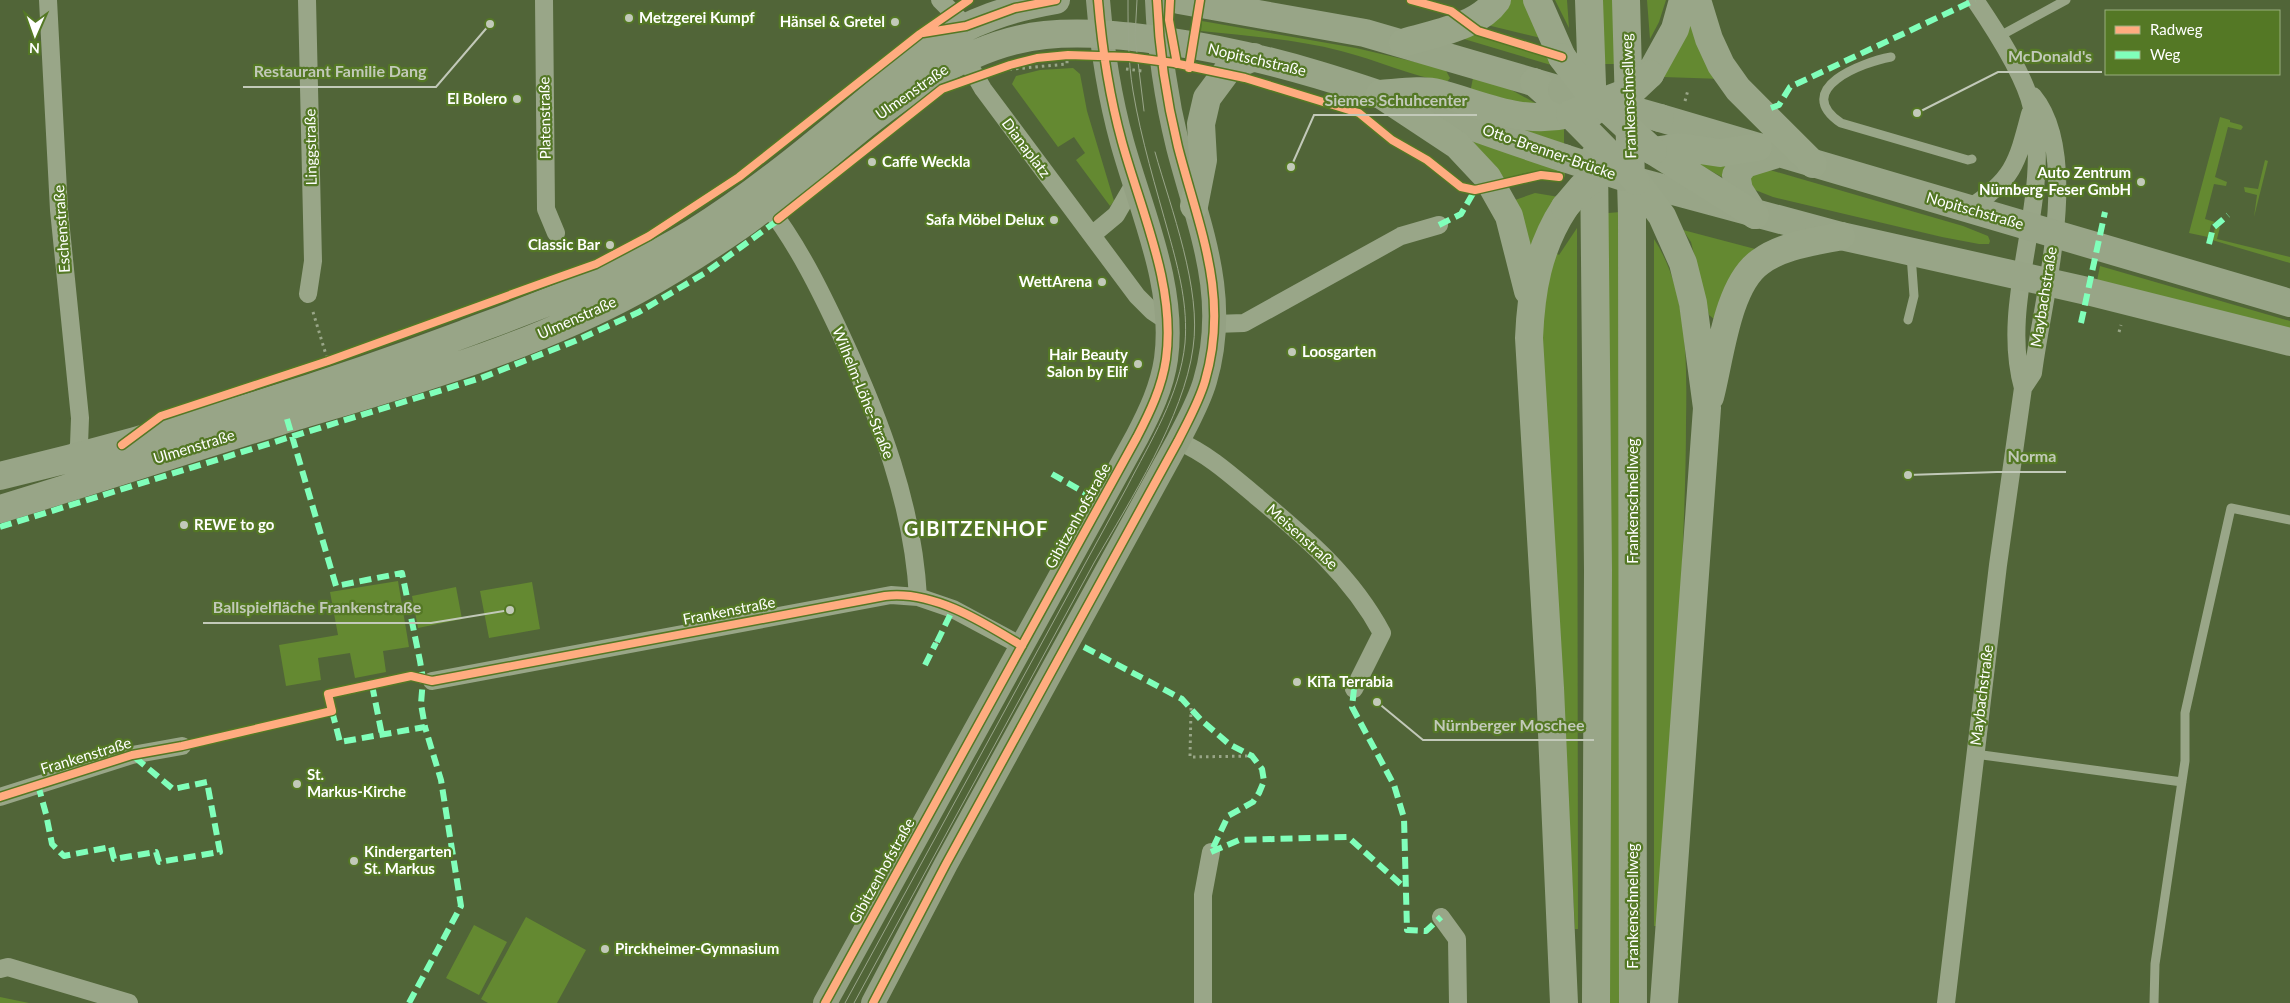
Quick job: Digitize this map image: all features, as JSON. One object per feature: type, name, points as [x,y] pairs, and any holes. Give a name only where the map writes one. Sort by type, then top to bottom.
[{"type":"highway","points":[[1403,43],[1468,23],[1486,12],[1497,0]]},
{"type":"highway","points":[[1537,0],[1562,56],[1586,89],[1627,128],[1658,152],[1756,214]]},
{"type":"highway","points":[[1589,0],[1596,224],[1596,1003]]},
{"type":"highway","name":"Frankenschnellweg","points":[[1626,0],[1632,216],[1633,1003]]},
{"type":"highway","points":[[1380,94],[1436,92],[1464,102],[1515,115],[1542,118],[1565,107],[1602,103],[1633,90],[1645,80],[1657,64],[1675,30],[1684,0]]},
{"type":"highway","points":[[1697,0],[1708,39],[1721,65],[1738,89],[1813,164]]},
{"type":"highway","points":[[1380,94],[1457,145],[1487,177],[1509,216],[1520,250],[1530,302],[1530,369],[1549,678],[1564,1003]]},
{"type":"highway","points":[[1565,107],[1662,216],[1676,246],[1689,286],[1707,408]]},
{"type":"highway","points":[[1530,302],[1543,249],[1565,207],[1582,187],[1621,172],[1658,152],[1680,147],[1720,153],[1769,150]]},
{"type":"highway","points":[[1664,1003],[1707,408],[1730,312],[1744,280],[1758,262],[1775,254],[1793,246],[1840,236]]},
{"type":"main road","name":"Ulmenstraße","points":[[0,476],[74,458],[219,417],[333,381],[502,319],[608,276],[670,246],[741,201],[932,48],[966,26],[1015,8],[1056,0]]},
{"type":"main road","name":"Gibitzenhofstraße","points":[[825,1003],[1151,409],[1163,375],[1167,346],[1159,316],[1159,271],[1115,116],[1109,53],[1098,0]]},
{"type":"main road","points":[[873,1003],[946,864],[1178,440],[1205,381],[1214,324],[1212,276],[1173,124],[1158,40],[1156,0]]},
{"type":"main road","points":[[1179,0],[1308,22],[1403,43],[1534,82],[1565,107]]},
{"type":"main road","name":"Ulmenstraße","points":[[0,509],[367,395],[508,347],[578,319],[638,290],[717,241],[767,205],[916,86],[970,67],[996,46],[1032,37],[1109,53]]},
{"type":"main road","name":"Nopitschstraße","points":[[1109,53],[1158,40],[1254,57],[1322,75],[1380,94]]},
{"type":"main road","points":[[1194,206],[1203,160],[1201,124],[1208,98],[1230,67],[1254,57]]},
{"type":"main road","points":[[1436,92],[1457,88],[1461,72],[1456,59]]},
{"type":"main road","name":"Otto-Brenner-Brücke","points":[[1380,94],[1564,158],[1621,172],[1662,189],[1756,214]]},
{"type":"main road","name":"Nopitschstraße","points":[[1602,103],[1660,118],[2290,302]]},
{"type":"main road","points":[[1769,150],[1745,164],[1736,175],[1739,190],[1756,214],[1840,236],[2035,279],[2290,342]]},
{"type":"street","name":"Eschenstraße","points":[[48,0],[60,220],[80,418],[79,445],[74,458]]},
{"type":"street","name":"Linggstraße","points":[[307,0],[313,261],[308,294]]},
{"type":"street","name":"Platenstraße","points":[[544,0],[546,209],[556,233]]},
{"type":"street","points":[[940,0],[966,26]]},
{"type":"street","points":[[1975,0],[2026,87],[2044,109],[2058,166],[2058,198],[2042,230]]},
{"type":"street","name":"Dianaplatz","points":[[970,67],[1137,296],[1159,316]]},
{"type":"street","points":[[2026,87],[2032,107],[2038,148],[2042,230],[2035,279]]},
{"type":"street","points":[[1968,209],[1991,194],[2014,168],[2020,155],[2032,107]]},
{"type":"street","points":[[1092,235],[1116,215],[1134,184]]},
{"type":"street","name":"Wilhelm-Löhe-Straße","points":[[767,205],[792,238],[827,305],[877,419],[904,501],[917,573],[918,597]]},
{"type":"street","points":[[1214,324],[1247,322],[1401,236],[1440,226]]},
{"type":"street","name":"Maybachstraße","points":[[1946,1003],[1998,565],[2023,388],[2032,374],[2035,279],[2042,230]]},
{"type":"street","name":"Maybachstraße","points":[[2023,388],[2017,368],[2018,327],[2035,279]]},
{"type":"street","name":"Meisenstraße","points":[[1178,440],[1208,456],[1297,530],[1335,565],[1370,610],[1382,633],[1354,689]]},
{"type":"street","name":"Frankenstraße","points":[[432,681],[885,596],[918,597],[953,609],[1022,646]]},
{"type":"street","name":"Frankenstraße","points":[[0,797],[132,754],[182,746]]},
{"type":"street","points":[[1204,1003],[1204,895],[1211,852]]},
{"type":"street","points":[[1442,917],[1457,939],[1458,1003]]},
{"type":"street","points":[[0,969],[8,967],[129,1003]]},
{"type":"lane","points":[[1998,37],[2066,0]]},
{"type":"lane","points":[[1891,57],[1865,64],[1834,80],[1826,94],[1826,106],[1831,116],[1841,123],[1968,160],[1972,159]]},
{"type":"lane","points":[[1908,320],[1914,296],[1910,252]]},
{"type":"lane","points":[[2154,1003],[2155,964],[2185,761],[2185,713],[2231,508],[2290,520]]},
{"type":"lane","points":[[1975,754],[2182,782]]},
{"type":"path","points":[[999,70],[1037,58],[1109,53],[1149,72]]},
{"type":"path","points":[[1684,104],[1688,90]]},
{"type":"path","points":[[308,294],[333,381]]},
{"type":"path","points":[[2119,332],[2121,326]]},
{"type":"path","points":[[1191,708],[1190,757],[1252,756]]},
{"type":"green space","points":[[1511,0],[1525,0],[1541,38],[1487,25]]},
{"type":"green space","points":[[1555,0],[1567,0],[1569,28]]},
{"type":"green space","points":[[1601,0],[1613,0],[1617,64],[1604,64]]},
{"type":"green space","points":[[1647,0],[1666,0],[1659,22],[1650,39]]},
{"type":"green space","points":[[1693,8],[1723,79],[1663,77],[1677,53]]},
{"type":"green space","points":[[1202,21],[1356,48],[1445,69],[1450,78],[1447,82],[1434,79],[1324,47],[1271,38],[1201,31]]},
{"type":"green space","points":[[1474,32],[1550,54],[1554,63],[1551,65],[1464,39]]},
{"type":"green space","points":[[1073,68],[1080,74],[1087,111],[1114,201],[1110,206],[1076,160],[1085,153],[1074,137],[1058,147],[1012,84],[1016,76],[1040,70]]},
{"type":"green space","points":[[1473,78],[1506,87],[1537,104],[1536,107],[1470,93]]},
{"type":"green space","points":[[2220,117],[2243,127],[2241,130],[2228,127],[2215,177],[2227,182],[2226,186],[2214,184],[2205,219],[2215,222],[2211,225],[2208,237],[2189,233]]},
{"type":"green space","points":[[1518,126],[1564,129],[1564,146],[1518,131]]},
{"type":"green space","points":[[1476,138],[1565,169],[1565,177],[1533,172],[1502,180],[1472,143]]},
{"type":"green space","points":[[1729,160],[1726,176],[1722,177],[1693,161]]},
{"type":"green space","points":[[2265,160],[2268,161],[2254,217],[2257,195],[2245,192],[2244,187],[2258,189]]},
{"type":"green space","points":[[1770,170],[1963,226],[1988,236],[1990,241],[1989,244],[1979,244],[1942,237],[1773,197],[1750,188],[1746,174]]},
{"type":"green space","points":[[1535,193],[1559,197],[1532,247],[1530,247],[1515,200]]},
{"type":"green space","points":[[1621,212],[1622,1003],[1609,1003],[1608,213]]},
{"type":"green space","points":[[2220,227],[2217,239],[2290,257],[2290,263],[2212,240],[2215,228]]},
{"type":"green space","points":[[1577,228],[1578,929],[1575,929],[1541,325],[1554,252],[1559,255]]},
{"type":"green space","points":[[1683,230],[1759,250],[1714,319],[1709,315],[1691,242]]},
{"type":"green space","points":[[1654,239],[1665,260],[1679,304],[1683,328],[1686,376],[1686,466],[1681,594],[1661,926],[1654,926]]},
{"type":"green space","points":[[2100,266],[2290,321],[2290,330],[2097,281]]},
{"type":"green space","points":[[398,581],[409,647],[383,651],[386,672],[355,678],[350,653],[318,658],[321,680],[286,686],[279,645],[338,635],[330,592]]},
{"type":"green space","points":[[532,582],[540,629],[489,638],[480,591]]},
{"type":"green space","points":[[456,587],[462,619],[418,628],[412,596]]},
{"type":"green space","points":[[526,917],[586,950],[557,1003],[488,1003],[481,999]]},
{"type":"green space","points":[[474,925],[507,942],[479,995],[446,978]]},
{"type":"green space","points":[[0,997],[29,1003],[0,1003]]},
{"type":"tram line","points":[[845,1003],[1127,487],[1163,418],[1177,381],[1185,343],[1184,302],[1176,262],[1136,109],[1129,57],[1128,0]]},
{"type":"tram line","points":[[1137,0],[1135,37],[1144,111]]},
{"type":"tram line","points":[[854,1003],[1095,561],[1154,458],[1179,402],[1188,374],[1193,348],[1195,325],[1193,300],[1183,249],[1155,152]]},
{"type":"marked path","points":[[1771,108],[1779,105],[1790,87],[1975,0]]},
{"type":"marked path","points":[[1439,225],[1461,214],[1475,190]]},
{"type":"marked path","points":[[2081,323],[2105,212]]},
{"type":"marked path","points":[[2209,244],[2213,228],[2228,215]]},
{"type":"marked path","points":[[0,527],[481,378],[575,341],[639,312],[705,273],[781,218]]},
{"type":"marked path","points":[[287,419],[336,586],[402,573],[423,679],[421,704],[425,727],[340,742],[332,711]]},
{"type":"marked path","points":[[1052,474],[1087,494]]},
{"type":"marked path","points":[[937,642],[953,609]]},
{"type":"marked path","points":[[925,665],[936,643]]},
{"type":"marked path","points":[[1084,647],[1182,699],[1201,720],[1229,744],[1252,756],[1262,769],[1264,781],[1259,793],[1253,802],[1228,816],[1211,852]]},
{"type":"marked path","points":[[372,685],[382,735]]},
{"type":"marked path","points":[[1354,689],[1352,707],[1394,785],[1404,818],[1407,930],[1426,931],[1441,917]]},
{"type":"marked path","points":[[409,1003],[461,906],[441,780],[425,727]]},
{"type":"marked path","points":[[38,785],[52,844],[64,856],[111,847],[114,859],[156,852],[159,862],[220,852],[207,782],[173,789],[132,755]]},
{"type":"marked path","points":[[1211,852],[1239,840],[1348,837],[1405,888]]},
{"type":"cycle path","points":[[122,445],[161,416],[328,361],[596,264],[649,236],[739,177],[920,34],[969,0]]},
{"type":"cycle path","points":[[923,33],[966,26],[1015,8],[1056,0]]},
{"type":"cycle path","points":[[825,1003],[1137,437],[1151,409],[1162,379],[1168,332],[1166,304],[1155,249],[1113,107],[1104,54],[1098,0]]},
{"type":"cycle path","points":[[873,1003],[946,864],[1178,441],[1203,389],[1212,350],[1213,291],[1209,262],[1170,110],[1161,56],[1157,0]]},
{"type":"cycle path","points":[[1170,0],[1169,20],[1177,64]]},
{"type":"cycle path","points":[[1189,68],[1200,0]]},
{"type":"cycle path","points":[[1411,0],[1451,11],[1478,31],[1562,57]]},
{"type":"cycle path","points":[[778,219],[942,89],[1010,65],[1037,58],[1068,55],[1129,57],[1174,63],[1245,78],[1359,113],[1392,140],[1427,160],[1461,187],[1475,190],[1541,175],[1559,177]]},
{"type":"cycle path","points":[[0,797],[132,755],[182,746],[332,711],[328,694],[411,676],[432,681],[885,596],[903,595],[939,603],[974,618],[1022,646]]},
{"type":"place","name":"Metzgerei Kumpf","points":[[629,18]]},
{"type":"place","name":"Hänsel & Gretel","points":[[895,22]]},
{"type":"place","name":"Restaurant Familie Dang","points":[[490,24]]},
{"type":"place","name":"El Bolero","points":[[517,99]]},
{"type":"place","name":"McDonald's","points":[[1917,113]]},
{"type":"place","name":"Caffe Weckla","points":[[872,162]]},
{"type":"place","name":"Siemes Schuhcenter","points":[[1291,167]]},
{"type":"place","name":"Auto Zentrum Nürnberg-Feser GmbH","points":[[2141,182]]},
{"type":"place","name":"Safa Möbel Delux","points":[[1054,220]]},
{"type":"place","name":"Classic Bar","points":[[610,245]]},
{"type":"place","name":"WettArena","points":[[1102,282]]},
{"type":"place","name":"Loosgarten","points":[[1292,352]]},
{"type":"place","name":"Hair Beauty Salon by Elif","points":[[1138,364]]},
{"type":"place","name":"Norma","points":[[1908,475]]},
{"type":"place","name":"REWE to go","points":[[184,525]]},
{"type":"place","name":"Ballspielfläche Frankenstraße","points":[[510,610]]},
{"type":"place","name":"KiTa Terrabia","points":[[1297,682]]},
{"type":"place","name":"Nürnberger Moschee","points":[[1377,702]]},
{"type":"place","name":"St. Markus-Kirche","points":[[297,784]]},
{"type":"place","name":"Kindergarten St. Markus","points":[[354,861]]},
{"type":"place","name":"Pirckheimer-Gymnasium","points":[[605,949]]},
{"type":"district","name":"GIBITZENHOF","points":[[976,529]]}]
